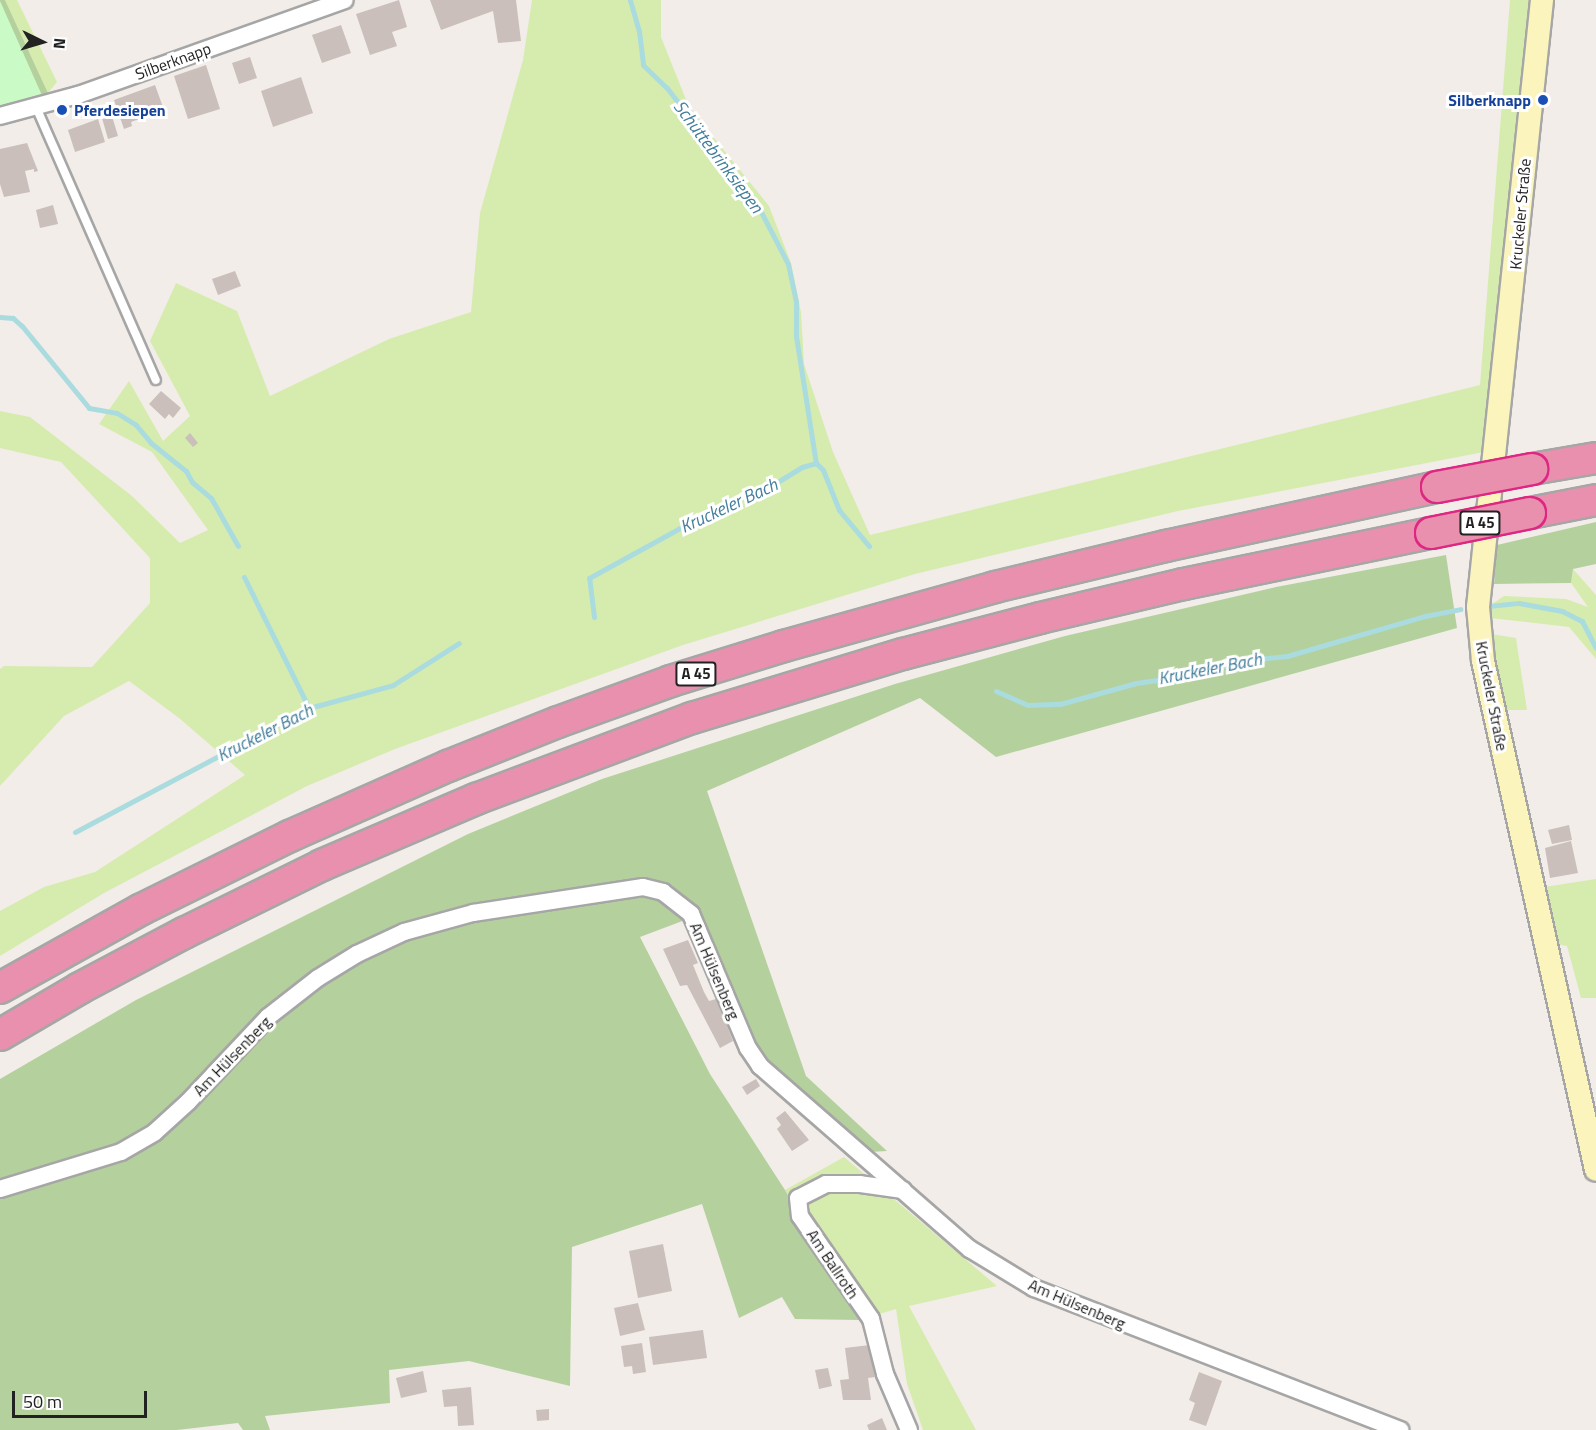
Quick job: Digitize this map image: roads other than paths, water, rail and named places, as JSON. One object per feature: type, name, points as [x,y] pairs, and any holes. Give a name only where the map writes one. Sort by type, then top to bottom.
[{"type":"highway","name":"A 45","points":[[0,988],[152,904],[300,831],[459,762],[671,681],[784,646],[995,587],[1166,546],[1437,487],[1596,458]]},
{"type":"highway","name":"A 45","points":[[0,1035],[80,988],[184,933],[332,861],[476,799],[692,718],[892,657],[1040,618],[1184,584],[1596,500]]},
{"type":"street","name":"Silberknapp","points":[[0,117],[36,107],[345,0]]},
{"type":"street","name":"Kruckeler Straße","points":[[1542,0],[1478,607],[1483,661],[1596,1170]]},
{"type":"street","name":"Am Hülsenberg","points":[[0,1189],[121,1152],[155,1132],[188,1102],[268,1017],[318,978],[357,954],[404,932],[473,913],[643,887],[663,892],[691,914],[748,1048],[760,1066],[970,1249],[1034,1287],[1400,1430]]},
{"type":"street","name":"Am Ballroth","points":[[903,1190],[860,1184],[826,1184],[798,1198],[800,1216],[871,1319],[885,1374],[909,1430]]},
{"type":"lane","points":[[36,107],[156,380]]},
{"type":"waterway","name":"Schüttebrinksiepen","points":[[630,0],[639,31],[643,65],[667,88],[759,208],[788,264],[796,302],[796,336],[816,463]]},
{"type":"waterway","points":[[0,317],[13,318],[22,326],[89,408],[117,413],[136,425],[151,443],[186,471],[192,482],[211,498],[238,546]]},
{"type":"waterway","name":"Kruckeler Bach","points":[[594,617],[589,578],[729,501],[761,492],[802,467],[816,463],[823,470],[839,510],[869,546]]},
{"type":"waterway","points":[[244,577],[309,708]]},
{"type":"waterway","name":"Kruckeler Bach","points":[[1489,606],[1519,603],[1562,611],[1582,621],[1596,648]]},
{"type":"waterway","name":"Kruckeler Bach","points":[[996,691],[1027,705],[1060,704],[1136,683],[1198,674],[1238,661],[1287,656],[1425,616],[1460,609]]},
{"type":"waterway","name":"Kruckeler Bach","points":[[75,832],[309,708],[393,685],[459,643]]},
{"type":"place","name":"Silberknapp","points":[[1543,100]]},
{"type":"place","name":"Pferdesiepen","points":[[62,110]]}]
